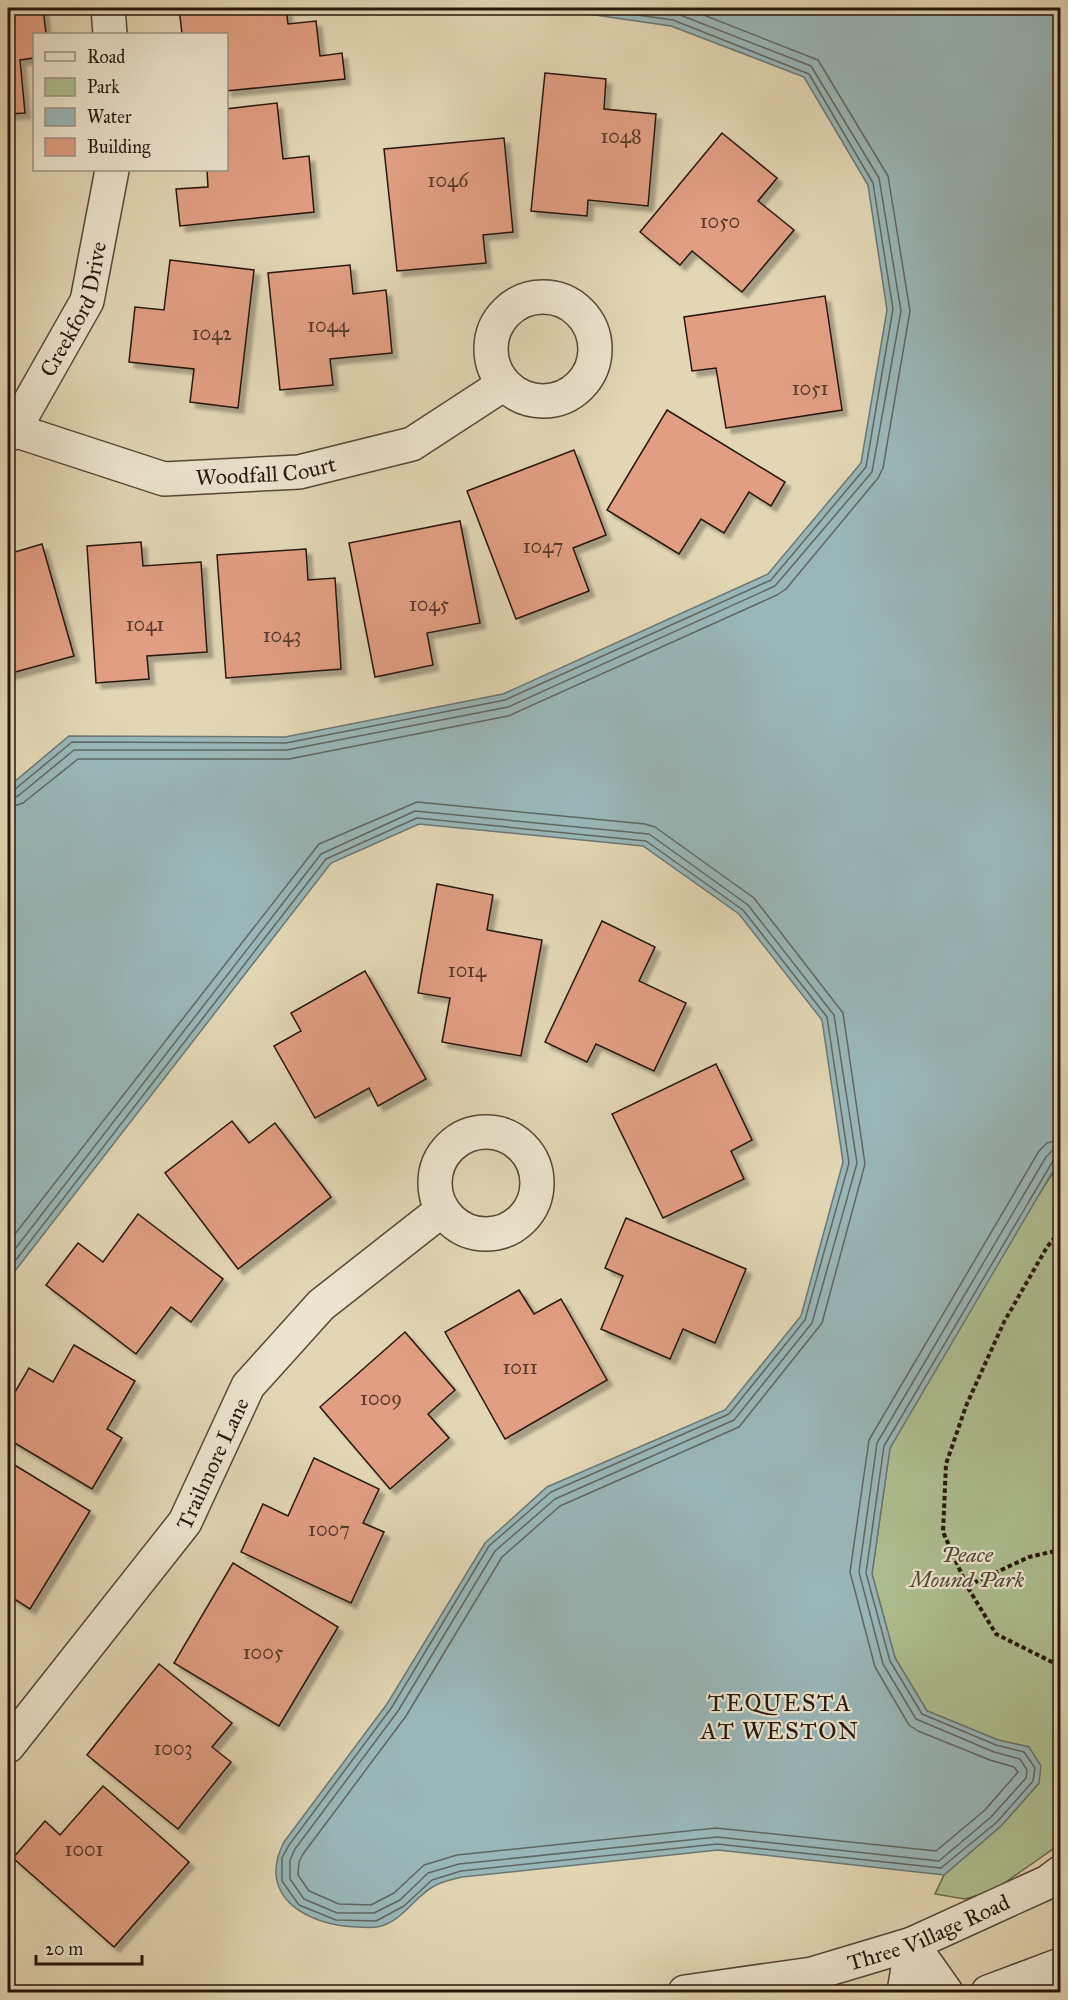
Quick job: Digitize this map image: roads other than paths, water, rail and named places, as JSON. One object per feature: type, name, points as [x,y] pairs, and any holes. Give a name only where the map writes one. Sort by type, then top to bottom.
[{"type":"street","points":[[108,8],[110,33]]},
{"type":"street","name":"Creekford Drive","points":[[11,433],[87,301],[112,171]]},
{"type":"street","name":"Woodfall Court","points":[[11,433],[164,479],[299,472],[412,444],[504,384]]},
{"type":"street","name":"Trailmore Lane","points":[[8,1746],[185,1522],[248,1386],[321,1305],[442,1210]]},
{"type":"street","name":"Three Village Road","points":[[685,1992],[812,1974],[912,1944],[1048,1882],[1060,1873]]},
{"type":"street","points":[[904,1992],[912,1944]]},
{"type":"street","points":[[912,1944],[946,1992]]},
{"type":"street","points":[[988,1992],[1060,1965]]},
{"type":"water","points":[[546,8],[1060,8],[1060,1159],[890,1448],[872,1574],[895,1658],[927,1711],[998,1740],[1029,1747],[1041,1766],[1039,1783],[1001,1826],[944,1875],[718,1850],[462,1877],[442,1882],[429,1889],[402,1914],[386,1924],[377,1927],[358,1927],[322,1921],[292,1905],[282,1893],[277,1879],[277,1862],[284,1842],[387,1704],[485,1543],[547,1487],[725,1410],[801,1316],[843,1162],[822,1020],[739,914],[643,846],[419,824],[331,863],[8,1280],[8,787],[69,736],[285,737],[503,694],[768,574],[861,463],[887,310],[868,185],[804,77],[671,26]]},
{"type":"district","name":"TEQUESTA AT WESTON","points":[[780,1717]]},
{"type":"park label","name":"Peace Mound Park","points":[[967,1566]]}]
